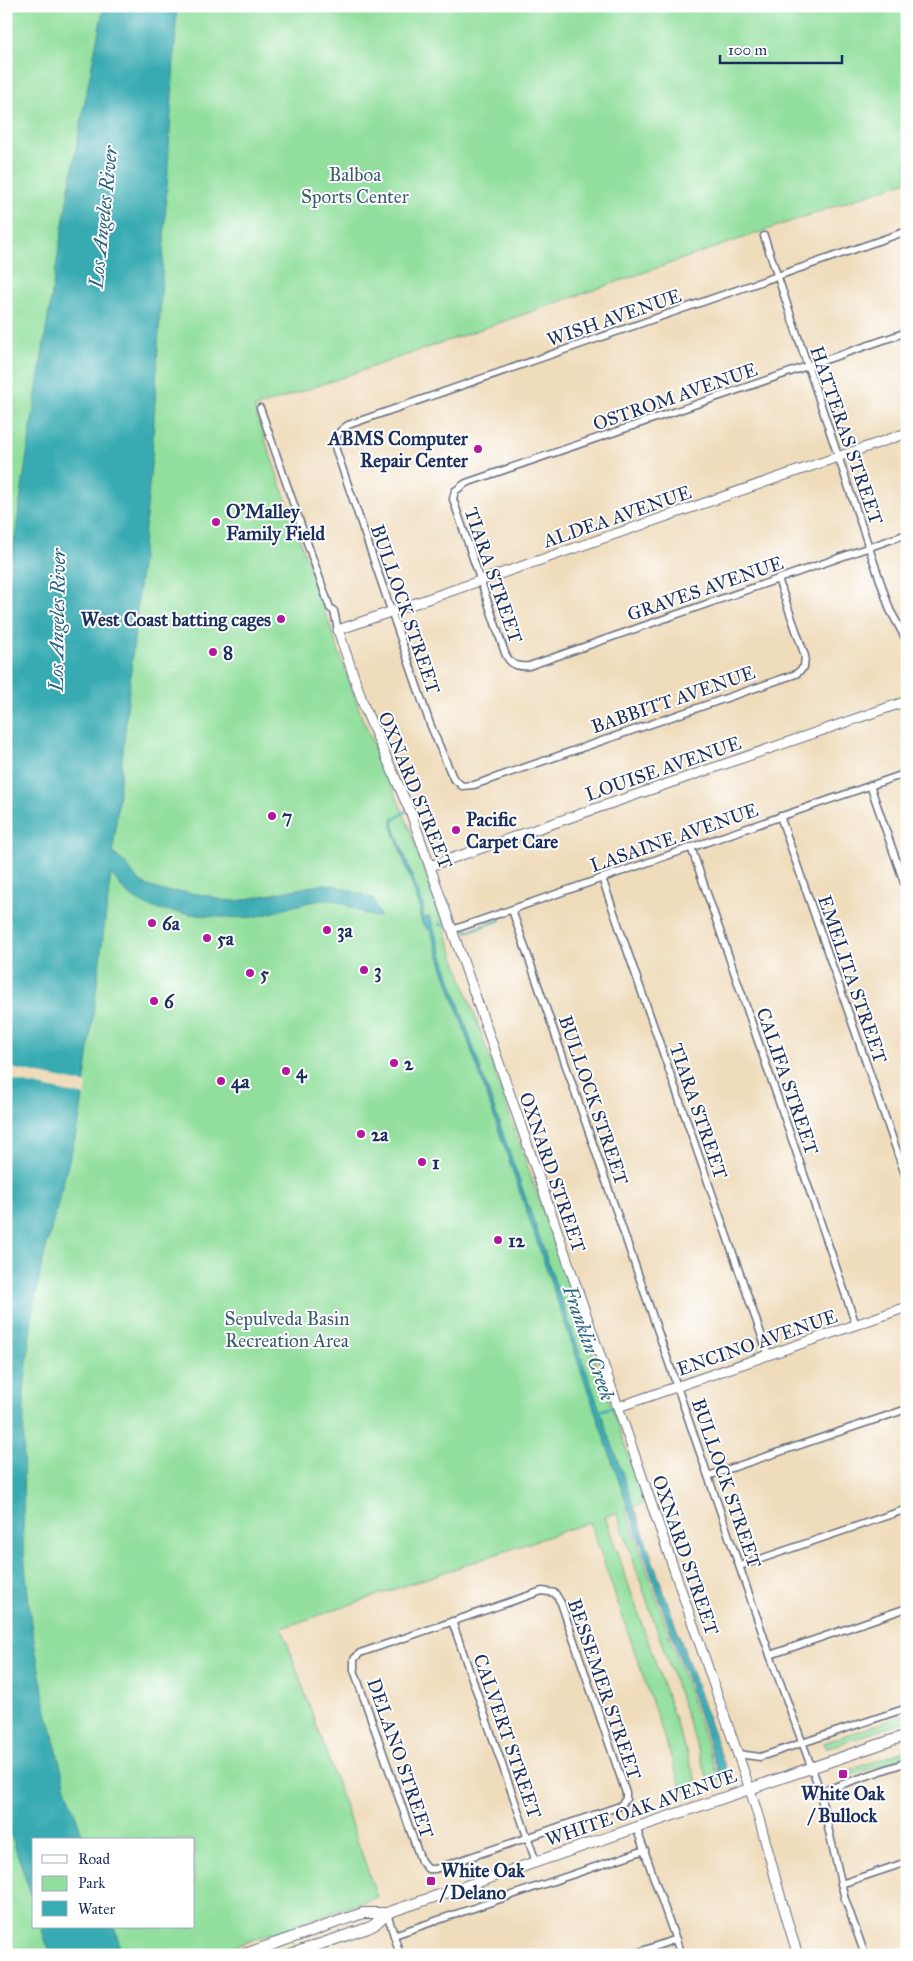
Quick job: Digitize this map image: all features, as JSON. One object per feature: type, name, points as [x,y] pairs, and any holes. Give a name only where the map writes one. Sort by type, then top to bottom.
[{"type":"main road","name":"ALDEA AVENUE","points":[[338,630],[907,433]]},
{"type":"main road","name":"OXNARD STREET","points":[[338,630],[365,708],[412,816],[618,1406],[750,1788],[787,1923],[798,1955]]},
{"type":"main road","name":"LOUISE AVENUE","points":[[430,866],[907,701]]},
{"type":"main road","name":"ENCINO AVENUE","points":[[618,1406],[907,1307]]},
{"type":"main road","name":"WHITE OAK AVENUE","points":[[242,1955],[264,1951],[363,1913],[387,1913],[907,1735]]},
{"type":"main road","name":"WHITE OAK AVENUE","points":[[288,1955],[368,1928],[387,1913]]},
{"type":"street","name":"WISH AVENUE","points":[[335,436],[348,425],[907,231]]},
{"type":"street","name":"HATTERAS STREET","points":[[764,236],[890,610],[907,641]]},
{"type":"street","name":"OSTROM AVENUE","points":[[455,491],[466,483],[907,332]]},
{"type":"street","name":"OXNARD STREET","points":[[260,408],[330,608],[334,611],[338,630]]},
{"type":"street","name":"BULLOCK STREET","points":[[335,436],[336,450],[433,732],[453,778],[462,786]]},
{"type":"street","name":"TIARA STREET","points":[[455,491],[453,499],[505,653],[508,661],[513,665]]},
{"type":"street","name":"GRAVES AVENUE","points":[[513,665],[529,666],[907,534]]},
{"type":"street","name":"BABBITT AVENUE","points":[[462,786],[474,785],[796,674],[804,667],[805,656],[778,578]]},
{"type":"street","name":"LASAINE AVENUE","points":[[452,930],[907,773]]},
{"type":"street","points":[[870,785],[907,891]]},
{"type":"street","name":"EMELITA STREET","points":[[780,816],[907,1180]]},
{"type":"street","name":"CALIFA STREET","points":[[691,847],[856,1325]]},
{"type":"street","name":"TIARA STREET","points":[[602,878],[768,1354]]},
{"type":"street","name":"BULLOCK STREET","points":[[512,910],[770,1655],[820,1792],[841,1884],[864,1955]]},
{"type":"street","points":[[708,1476],[907,1409]]},
{"type":"street","points":[[740,1566],[907,1508]]},
{"type":"street","name":"BESSEMER STREET","points":[[452,1621],[542,1591],[554,1593],[561,1603],[626,1795]]},
{"type":"street","points":[[770,1655],[907,1608]]},
{"type":"street","name":"DELANO STREET","points":[[423,1865],[354,1670],[354,1659],[360,1653],[452,1621]]},
{"type":"street","name":"CALVERT STREET","points":[[452,1621],[536,1862]]},
{"type":"street","name":"WHITE OAK AVENUE","points":[[738,1754],[756,1758],[907,1708]]},
{"type":"street","points":[[820,1792],[907,1762]]},
{"type":"street","name":"WHITE OAK AVENUE","points":[[423,1865],[428,1869],[434,1869],[620,1806],[626,1799],[626,1795]]},
{"type":"street","points":[[636,1827],[681,1955]]},
{"type":"street","points":[[394,1936],[645,1850]]},
{"type":"street","points":[[841,1884],[907,1862]]},
{"type":"street","points":[[387,1913],[400,1955]]},
{"type":"street","points":[[631,1955],[676,1939]]},
{"type":"green space","name":"Sepulveda Basin Recreation Area","points":[[6,6],[907,6],[907,181],[254,408],[362,718],[408,824],[645,1503],[626,1510],[719,1780],[709,1782],[617,1513],[605,1517],[698,1786],[683,1792],[590,1522],[282,1628],[377,1897],[209,1955],[6,1955]]},
{"type":"green space","points":[[907,1714],[907,1721],[826,1748],[824,1743]]},
{"type":"green space","points":[[907,1750],[907,1757],[846,1777],[844,1772]]},
{"type":"water","name":"Los Angeles River","points":[[104,6],[177,6],[152,456],[113,853],[126,864],[137,879],[145,885],[163,891],[185,892],[210,896],[221,900],[237,901],[323,884],[333,885],[373,898],[380,917],[366,914],[331,900],[306,903],[271,913],[243,918],[173,912],[151,907],[136,900],[126,892],[111,874],[80,1118],[41,1268],[32,1315],[24,1392],[23,1544],[31,1623],[45,1703],[65,1784],[83,1838],[32,1838],[32,1898],[6,1820],[6,606],[60,240]]},
{"type":"water","points":[[393,817],[394,827],[423,905],[423,918],[430,917],[485,1082],[728,1775],[721,1779],[431,933],[421,921],[420,908],[392,827]]},
{"type":"water","points":[[41,1928],[114,1928],[123,1955],[50,1955]]},
{"type":"pier","points":[[6,1067],[87,1084],[85,1096],[6,1079]]},
{"type":"waterway","points":[[394,820],[407,810]]},
{"type":"waterway","points":[[458,930],[469,931],[500,920]]},
{"type":"waterway","points":[[439,924],[448,927]]},
{"type":"waterway","name":"Franklin Creek","points":[[598,1412],[617,1405]]},
{"type":"place","name":"ABMS Computer Repair Center","points":[[478,449]]},
{"type":"place","name":"O'Malley Family Field","points":[[216,522]]},
{"type":"place","name":"West Coast batting cages","points":[[281,619]]},
{"type":"place","name":"8","points":[[213,652]]},
{"type":"place","name":"7","points":[[272,816]]},
{"type":"place","name":"Pacific Carpet Care","points":[[456,830]]},
{"type":"place","name":"6a","points":[[152,923]]},
{"type":"place","name":"3a","points":[[327,930]]},
{"type":"place","name":"5a","points":[[207,938]]},
{"type":"place","name":"3","points":[[364,970]]},
{"type":"place","name":"5","points":[[250,973]]},
{"type":"place","name":"6","points":[[154,1001]]},
{"type":"place","name":"2","points":[[394,1063]]},
{"type":"place","name":"4","points":[[286,1071]]},
{"type":"place","name":"4a","points":[[221,1081]]},
{"type":"place","name":"2a","points":[[361,1134]]},
{"type":"place","name":"1","points":[[422,1162]]},
{"type":"place","name":"12","points":[[498,1240]]},
{"type":"place","name":"White Oak / Bullock","points":[[843,1774]]},
{"type":"place","name":"White Oak / Delano","points":[[431,1881]]},
{"type":"park label","name":"Balboa Sports Center","points":[[355,185]]}]
